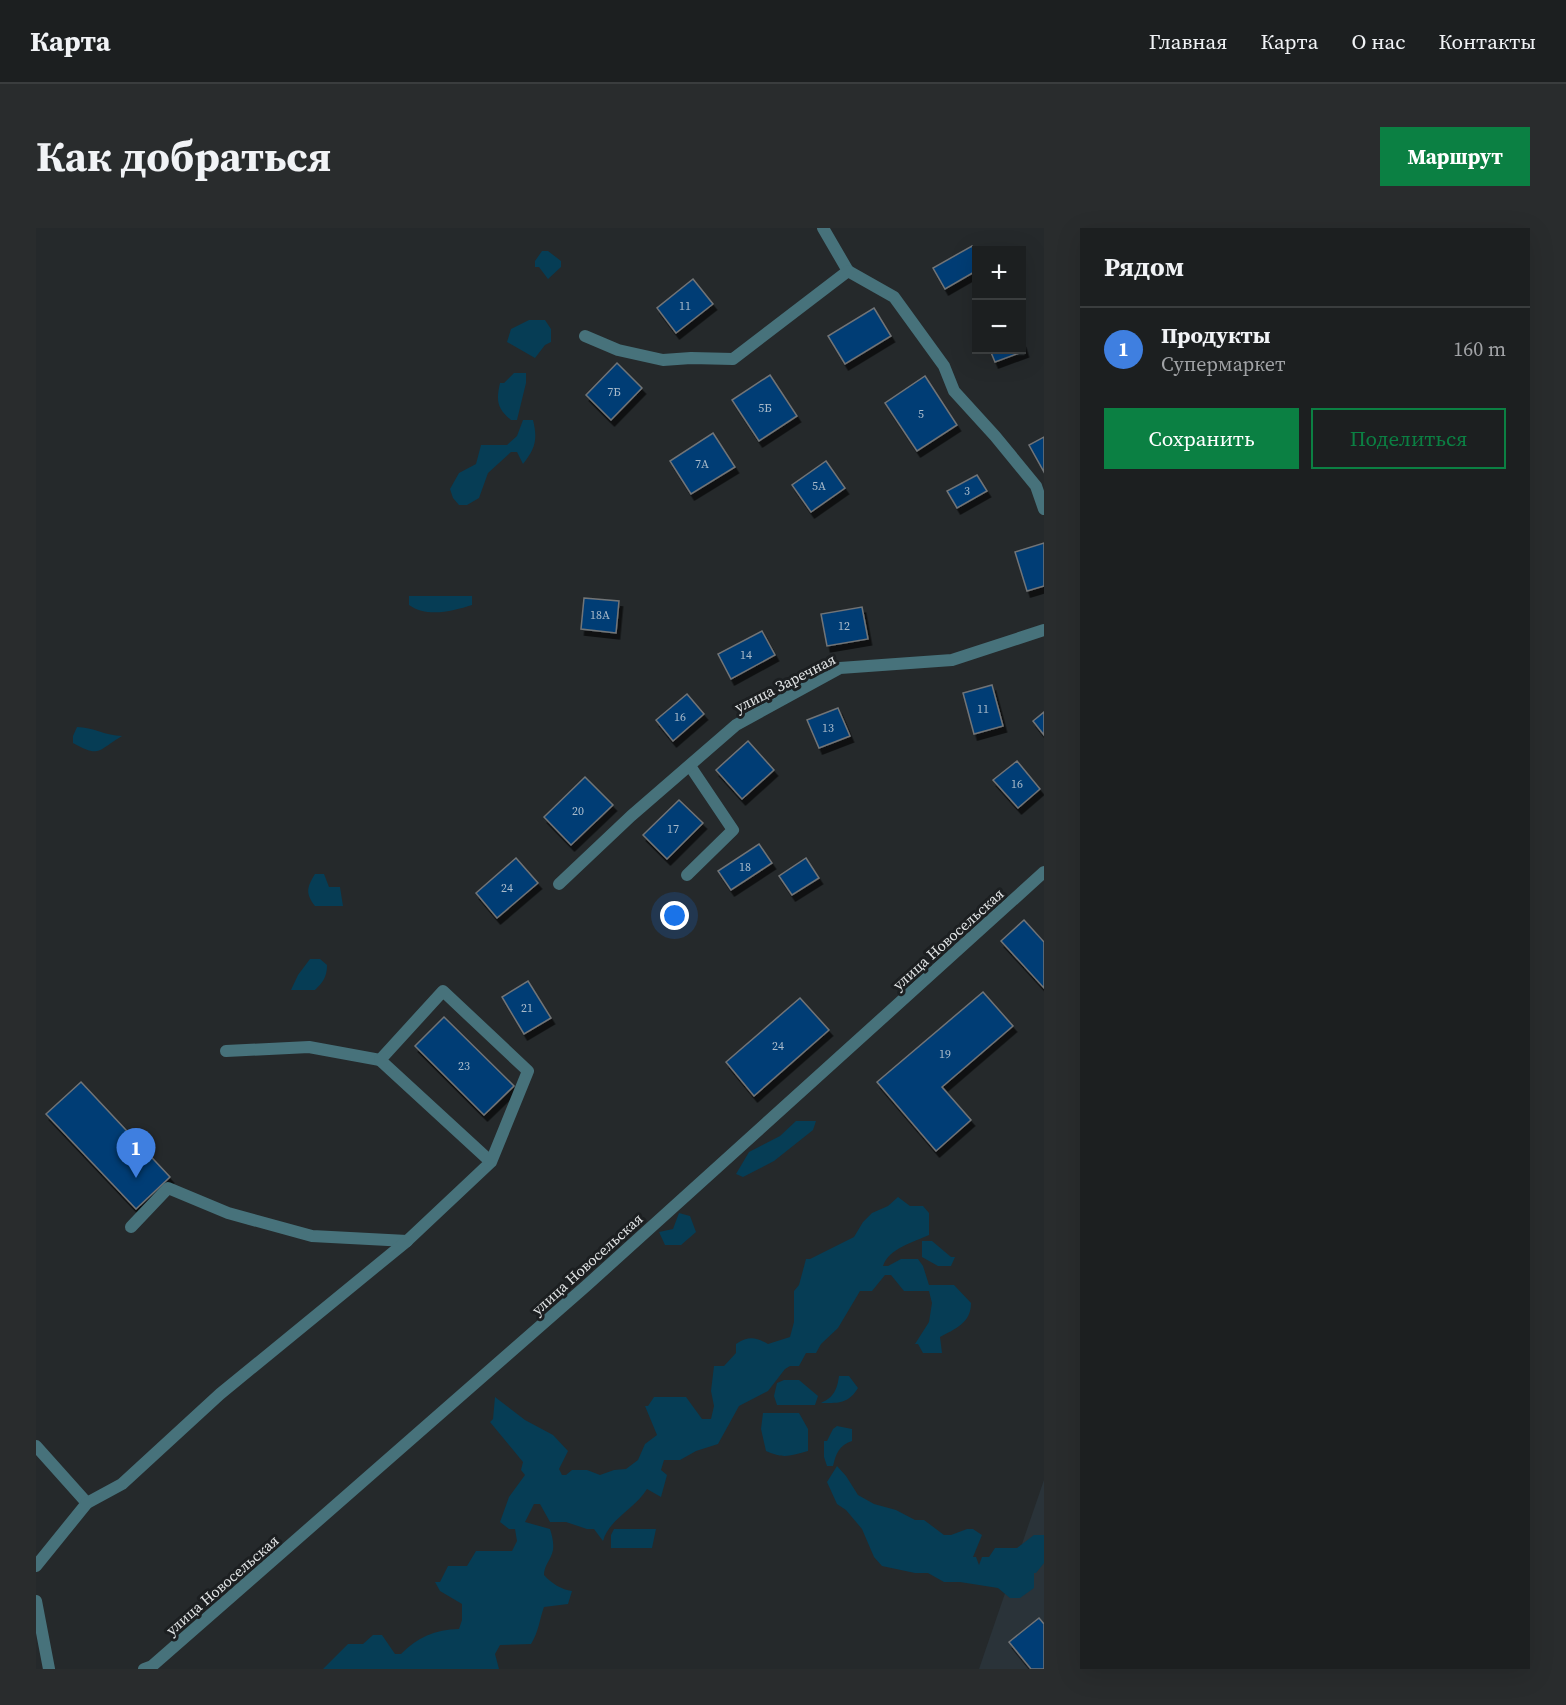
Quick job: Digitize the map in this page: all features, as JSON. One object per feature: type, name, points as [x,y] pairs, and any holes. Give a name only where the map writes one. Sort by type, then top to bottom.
[{"type":"street","points":[[823,228],[848,271],[894,297],[944,366],[954,391],[1036,486],[1044,509]]},
{"type":"street","points":[[585,336],[618,350],[663,360],[733,359],[848,271]]},
{"type":"street","name":"улица Заречная","points":[[559,884],[631,816],[736,725],[840,668],[952,660],[1044,630]]},
{"type":"street","points":[[687,875],[733,830],[690,766]]},
{"type":"street","name":"улица Новосельская","points":[[144,1669],[152,1666],[586,1286],[1044,873]]},
{"type":"street","points":[[36,1566],[87,1503],[122,1484],[220,1394],[407,1241],[491,1162],[528,1071],[443,991],[380,1060]]},
{"type":"street","points":[[226,1051],[309,1047],[380,1060],[491,1162]]},
{"type":"street","points":[[131,1227],[168,1188],[228,1214],[312,1236],[407,1241]]},
{"type":"street","points":[[36,1446],[87,1503]]},
{"type":"street","points":[[36,1601],[49,1669]]},
{"type":"shaded area","points":[[542,251],[548,251],[561,261],[561,267],[548,279],[539,267],[535,267],[535,261]]},
{"type":"shaded area","points":[[529,320],[545,320],[551,329],[551,342],[545,345],[535,358],[507,342],[511,329]]},
{"type":"shaded area","points":[[514,373],[526,373],[526,383],[517,420],[511,420],[500,408],[498,395],[500,383],[504,383]]},
{"type":"shaded area","points":[[523,420],[533,420],[535,433],[533,449],[527,459],[523,464],[517,452],[511,452],[488,473],[479,498],[467,505],[459,505],[450,489],[459,473],[476,464],[481,445],[507,445],[517,436]]},
{"type":"shaded area","points":[[409,596],[472,596],[472,605],[448,611],[424,611],[409,605]]},
{"type":"shaded area","points":[[77,727],[122,736],[103,749],[89,750],[73,743]]},
{"type":"shaded area","points":[[315,874],[324,874],[329,887],[340,887],[343,906],[315,906],[308,890]]},
{"type":"shaded area","points":[[310,959],[320,959],[327,965],[324,979],[315,990],[291,990],[298,975]]},
{"type":"shaded area","points":[[796,1121],[816,1121],[813,1130],[774,1161],[743,1177],[736,1174],[749,1152],[780,1136]]},
{"type":"shaded area","points":[[898,1197],[910,1206],[923,1206],[929,1213],[929,1235],[896,1250],[883,1266],[888,1266],[901,1259],[918,1259],[923,1266],[929,1285],[954,1285],[971,1303],[965,1320],[940,1337],[942,1353],[923,1353],[918,1344],[915,1344],[929,1322],[932,1303],[929,1291],[904,1291],[891,1275],[885,1275],[872,1291],[860,1291],[838,1328],[821,1344],[816,1353],[806,1353],[799,1366],[790,1366],[785,1369],[768,1391],[739,1406],[718,1444],[696,1451],[680,1460],[664,1460],[661,1470],[667,1475],[661,1497],[647,1489],[616,1520],[603,1541],[594,1529],[566,1522],[550,1522],[540,1504],[534,1504],[525,1522],[550,1529],[553,1542],[552,1554],[544,1575],[557,1586],[572,1591],[568,1604],[544,1607],[531,1644],[500,1645],[495,1654],[499,1669],[323,1669],[348,1644],[363,1644],[373,1635],[382,1635],[395,1654],[401,1654],[413,1643],[427,1636],[459,1629],[462,1620],[462,1604],[440,1591],[435,1582],[440,1582],[448,1566],[467,1566],[476,1551],[512,1551],[517,1541],[515,1529],[509,1529],[500,1522],[509,1497],[525,1475],[521,1470],[523,1462],[490,1422],[493,1419],[495,1397],[525,1420],[553,1435],[568,1451],[559,1469],[562,1475],[572,1470],[587,1470],[600,1475],[626,1469],[638,1460],[645,1444],[657,1435],[645,1406],[648,1406],[654,1397],[686,1397],[702,1419],[711,1419],[714,1406],[711,1391],[714,1366],[724,1366],[736,1353],[736,1344],[745,1340],[756,1339],[768,1344],[790,1337],[794,1322],[794,1291],[799,1285],[806,1259],[854,1237],[872,1213],[888,1206]]},
{"type":"shaded area","points":[[679,1213],[690,1216],[696,1232],[681,1245],[665,1245],[659,1232],[673,1229]]},
{"type":"shaded area","points":[[922,1241],[932,1241],[951,1257],[955,1257],[951,1266],[938,1266],[922,1257]]},
{"type":"shaded area","points":[[839,1376],[849,1376],[858,1388],[847,1400],[821,1403],[834,1392]]},
{"type":"shaded area","points":[[784,1380],[799,1380],[818,1396],[815,1405],[777,1405],[774,1396],[777,1383]]},
{"type":"shaded area","points":[[763,1413],[799,1413],[808,1429],[808,1451],[787,1456],[766,1451],[761,1429]]},
{"type":"shaded area","points":[[837,1426],[852,1429],[852,1441],[839,1450],[833,1466],[827,1466],[824,1457],[824,1441],[827,1441]]},
{"type":"shaded area","points":[[837,1466],[858,1495],[874,1504],[896,1510],[915,1520],[924,1520],[944,1535],[973,1529],[982,1535],[973,1557],[976,1557],[979,1565],[982,1557],[989,1557],[995,1548],[1017,1548],[1034,1535],[1044,1535],[1044,1563],[1034,1573],[1034,1588],[1020,1598],[1010,1598],[998,1588],[944,1582],[928,1573],[915,1573],[882,1566],[874,1557],[862,1529],[846,1510],[837,1504],[827,1482]]},
{"type":"shaded area","points":[[1044,1480],[1044,1669],[979,1669]]},
{"type":"shaded area","points":[[614,1529],[656,1529],[652,1548],[611,1548],[611,1535]]},
{"type":"building","points":[[972,246],[972,273],[945,289],[933,268]]},
{"type":"building","points":[[693,279],[713,304],[676,333],[657,308]]},
{"type":"building","points":[[874,308],[891,336],[845,364],[828,336]]},
{"type":"building","points":[[992,354],[1017,354],[995,362]]},
{"type":"building","points":[[617,363],[642,388],[611,420],[586,395]]},
{"type":"building","points":[[770,375],[797,416],[759,441],[732,400]]},
{"type":"building","points":[[925,376],[957,425],[917,451],[885,403]]},
{"type":"building","points":[[713,433],[735,467],[691,494],[670,461]]},
{"type":"building","points":[[1044,437],[1044,472],[1029,445]]},
{"type":"building","points":[[826,461],[845,488],[811,512],[792,485]]},
{"type":"building","points":[[977,475],[987,491],[957,508],[947,491]]},
{"type":"building","points":[[1044,543],[1044,586],[1027,591],[1015,552]]},
{"type":"building","points":[[584,598],[619,601],[616,633],[581,629]]},
{"type":"building","points":[[862,607],[868,639],[827,646],[821,614]]},
{"type":"building","points":[[762,631],[775,655],[731,679],[718,654]]},
{"type":"building","points":[[992,685],[1003,726],[974,734],[963,693]]},
{"type":"building","points":[[687,694],[704,714],[673,741],[656,720]]},
{"type":"building","points":[[838,708],[850,736],[819,748],[807,720]]},
{"type":"building","points":[[1044,712],[1044,735],[1033,721]]},
{"type":"building","points":[[748,741],[774,770],[742,799],[716,770]]},
{"type":"building","points":[[1017,761],[1040,789],[1018,808],[993,780]]},
{"type":"building","points":[[585,777],[613,805],[571,845],[544,817]]},
{"type":"building","points":[[679,800],[703,823],[667,859],[643,835]]},
{"type":"building","points":[[759,844],[772,863],[731,890],[718,871]]},
{"type":"building","points":[[516,858],[538,883],[497,918],[476,893]]},
{"type":"building","points":[[806,858],[819,878],[792,895],[779,876]]},
{"type":"building","points":[[1024,920],[1044,942],[1044,988],[1001,941]]},
{"type":"building","points":[[528,981],[551,1018],[524,1034],[502,997]]},
{"type":"building","points":[[983,992],[1013,1026],[942,1087],[971,1120],[936,1151],[877,1082]]},
{"type":"building","points":[[800,998],[829,1030],[754,1096],[726,1062]]},
{"type":"building","points":[[444,1017],[514,1086],[484,1115],[415,1046]]},
{"type":"building","points":[[81,1082],[170,1177],[136,1209],[46,1114]]},
{"type":"building","points":[[1039,1618],[1044,1624],[1044,1669],[1031,1669],[1009,1642]]},
{"type":"place","name":"Продукты","points":[[136,1178]]}]
